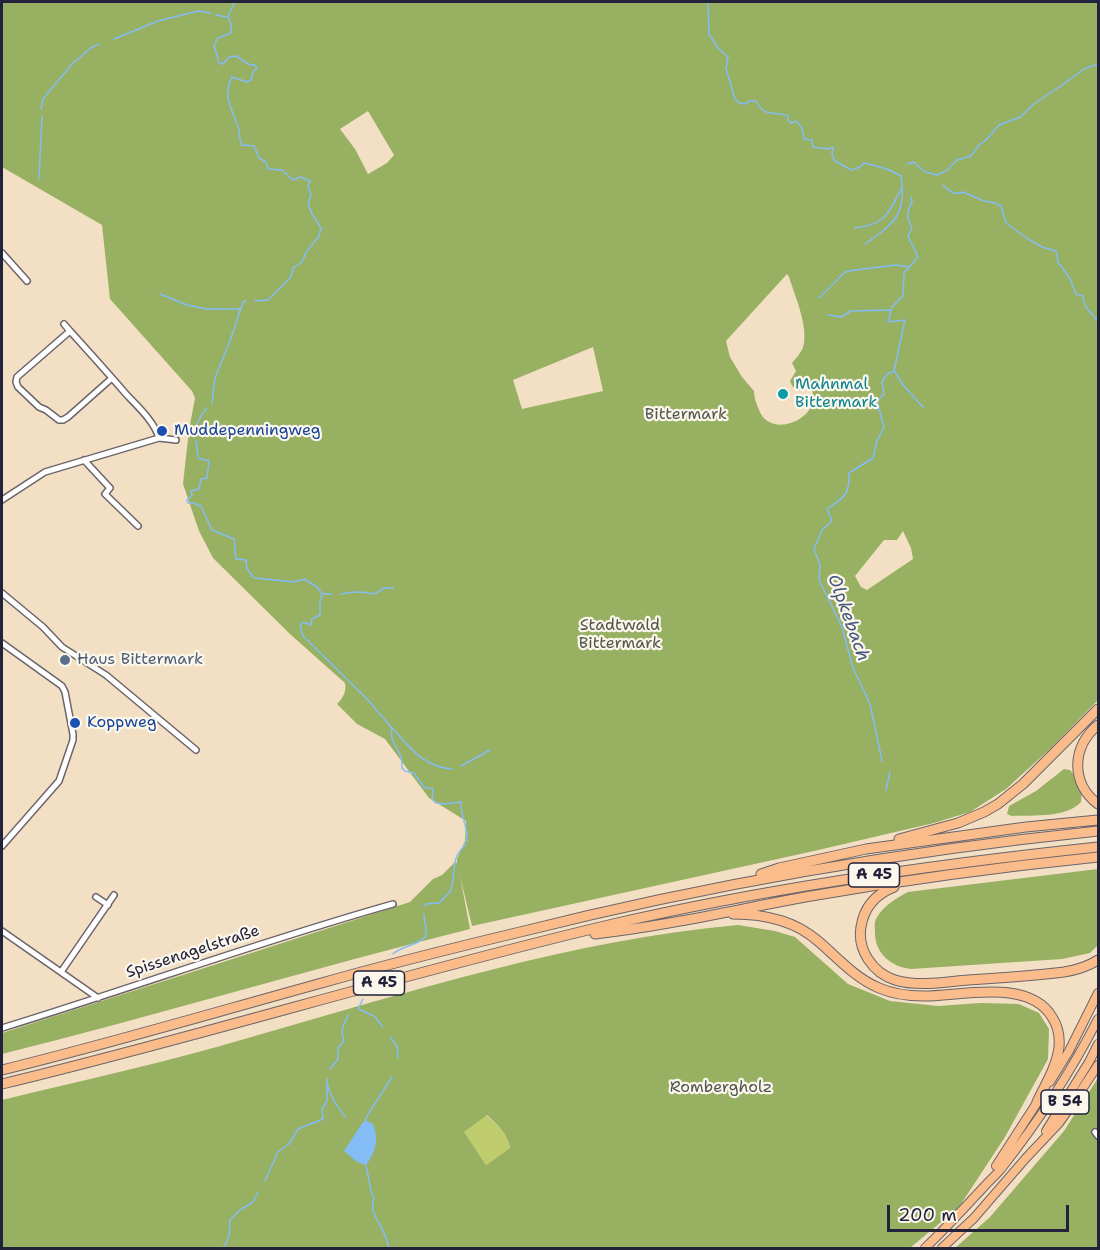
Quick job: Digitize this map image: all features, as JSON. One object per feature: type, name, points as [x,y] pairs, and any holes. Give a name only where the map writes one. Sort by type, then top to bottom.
[{"type":"highway","points":[[738,883],[779,868],[866,849],[958,823],[984,812],[1023,784],[1098,710]]},
{"type":"highway","points":[[1098,725],[1083,743],[1078,766],[1085,790],[1098,804]]},
{"type":"highway","points":[[866,849],[1098,820]]},
{"type":"highway","name":"A 45","points":[[2,1070],[474,943],[650,902],[738,883],[845,864],[946,849],[1098,831]]},
{"type":"highway","name":"A 45","points":[[2,1084],[80,1065],[430,969],[556,938],[653,920],[765,893],[880,874],[1098,847]]},
{"type":"highway","points":[[704,916],[916,879],[1098,857]]},
{"type":"highway","points":[[916,879],[878,895],[866,909],[860,932],[860,939],[868,960],[877,970],[897,981],[909,983],[953,981],[1064,972],[1089,966],[1098,960]]},
{"type":"highway","points":[[653,920],[726,914],[775,918],[790,923],[811,935],[860,978],[897,994],[924,996],[1003,993],[1035,1000],[1044,1006],[1054,1020],[1058,1029],[1059,1046],[1053,1069],[1037,1102]]},
{"type":"highway","points":[[982,1189],[1069,1052],[1098,993]]},
{"type":"highway","name":"B 54","points":[[925,1248],[951,1224],[999,1170],[1035,1123],[1078,1057],[1098,1019]]},
{"type":"highway","name":"B 54","points":[[942,1248],[974,1218],[1026,1158],[1062,1107],[1098,1044]]},
{"type":"highway","points":[[1026,1158],[1064,1117],[1098,1065]]},
{"type":"street","points":[[2,253],[27,281]]},
{"type":"street","points":[[64,324],[148,418],[159,438]]},
{"type":"street","points":[[70,331],[16,377],[18,387],[39,407],[55,418],[63,420],[112,378]]},
{"type":"street","points":[[2,500],[45,472],[159,438],[176,440]]},
{"type":"street","points":[[84,460],[111,488],[105,494],[138,526]]},
{"type":"street","points":[[2,593],[43,627],[62,647],[106,675],[196,750]]},
{"type":"street","points":[[2,643],[62,686],[73,734],[59,781],[54,789],[2,846]]},
{"type":"street","points":[[61,972],[114,895]]},
{"type":"street","points":[[96,897],[108,905]]},
{"type":"street","name":"Spissenagelstraße","points":[[2,1028],[227,954],[393,904]]},
{"type":"street","points":[[2,931],[98,998]]},
{"type":"green space","name":"Stadtwald Bittermark","points":[[2,2],[1098,2],[1098,700],[1051,748],[1006,789],[970,812],[934,823],[814,851],[472,926],[460,876],[470,929],[2,1054],[2,1033],[410,902],[433,879],[442,875],[455,862],[457,863],[465,841],[466,821],[429,798],[385,739],[357,724],[337,704],[344,694],[345,683],[290,634],[213,558],[199,531],[183,484],[195,398],[192,391],[110,299],[102,225],[2,167]],"holes":[[[368,111],[394,155],[387,163],[368,174],[355,149],[340,129]],[[787,274],[804,327],[804,343],[800,354],[792,363],[796,371],[790,381],[792,386],[799,391],[810,386],[813,397],[811,407],[795,421],[785,424],[774,424],[765,419],[757,405],[754,391],[730,357],[726,341]],[[593,347],[603,391],[522,409],[513,380]],[[903,531],[911,548],[913,559],[867,590],[861,587],[855,576],[884,540],[897,540]]]},
{"type":"green space","points":[[1064,769],[1070,770],[1082,791],[1081,802],[1075,807],[1049,815],[1012,816],[1007,814],[1009,806],[1036,791]]},
{"type":"green space","points":[[1098,869],[1098,945],[1090,953],[1062,959],[911,969],[891,962],[878,947],[875,933],[876,919],[886,906],[908,892]]},
{"type":"green space","name":"Rombergholz","points":[[738,925],[775,931],[795,937],[848,984],[890,1001],[938,1006],[981,1003],[1019,1004],[1039,1013],[1049,1029],[1048,1059],[1005,1137],[959,1207],[910,1248],[2,1248],[2,1100],[187,1055],[491,970],[552,955],[676,932]],"holes":[[[487,1115],[504,1134],[510,1148],[486,1165],[464,1132]]]},
{"type":"green space","points":[[1098,1078],[1098,1127],[1093,1133],[1098,1140],[1098,1248],[955,1248],[990,1217],[1064,1131]]},
{"type":"green space","points":[[486,1115],[504,1134],[510,1148],[486,1165],[463,1132]]},
{"type":"water","points":[[365,1120],[373,1124],[376,1140],[372,1155],[366,1165],[357,1162],[344,1151]]},
{"type":"waterway","points":[[235,2],[228,17],[231,33],[218,38],[214,45],[219,63],[223,64],[229,57],[236,56],[257,68],[251,80],[247,82],[232,77],[229,84],[229,104],[239,130],[241,143],[254,146],[259,158],[266,162],[268,169],[282,170],[293,180],[301,177],[310,181],[308,186],[311,195],[308,203],[321,228],[319,236],[307,251],[302,262],[293,268],[291,277],[268,300],[255,301]]},
{"type":"waterway","name":"Olpkebach","points":[[710,2],[708,3],[709,34],[718,48],[728,57],[726,68],[735,99],[739,103],[756,101],[759,107],[766,112],[788,116],[791,123],[796,121],[800,125],[804,139],[812,140],[813,147],[828,149],[833,147],[834,160],[851,170],[864,163],[901,176],[902,200],[896,217],[891,224],[865,244]]},
{"type":"waterway","points":[[114,39],[158,21],[198,11],[211,13]]},
{"type":"waterway","points":[[216,15],[227,17]]},
{"type":"waterway","points":[[41,109],[43,99],[72,64],[99,44]]},
{"type":"waterway","points":[[908,164],[914,162],[925,172],[937,175],[946,171],[957,160],[971,156],[999,125],[1020,117],[1035,103],[1084,69],[1098,64]]},
{"type":"waterway","points":[[39,179],[42,116]]},
{"type":"waterway","points":[[943,185],[952,192],[963,192],[1001,206],[1006,223],[1042,247],[1056,251],[1058,262],[1070,279],[1076,294],[1083,296],[1086,307],[1098,322]]},
{"type":"waterway","points":[[855,228],[874,224],[885,216],[902,187]]},
{"type":"waterway","name":"Olpkebach","points":[[882,761],[870,704],[853,668],[842,627],[819,580],[820,565],[814,549],[822,530],[832,521],[827,509],[845,495],[849,473],[873,458],[877,441],[884,427],[877,401],[884,394],[882,382],[887,374],[894,371],[905,320],[888,322],[892,307],[903,296],[904,273],[918,257],[908,236],[912,228],[908,215],[912,202],[911,197]]},
{"type":"waterway","points":[[819,298],[845,272],[896,265],[909,267]]},
{"type":"waterway","points":[[160,294],[187,305],[207,309],[240,309]]},
{"type":"waterway","points":[[212,403],[215,378],[243,302],[246,301]]},
{"type":"waterway","points":[[828,315],[841,317],[851,311],[891,310]]},
{"type":"waterway","points":[[895,372],[903,385],[923,407]]},
{"type":"waterway","points":[[194,431],[207,408]]},
{"type":"waterway","points":[[196,440],[198,458],[209,461],[207,478],[201,479],[199,489],[191,491],[192,495],[187,500],[188,503],[201,506],[212,530],[234,539],[236,559],[246,560],[247,569],[254,578],[295,582],[304,579],[317,587],[322,594],[320,615],[312,619],[311,625],[303,622],[300,626],[303,636],[368,700],[392,728],[392,736],[401,757],[402,768],[414,773],[424,787],[433,789],[432,799],[436,803],[461,802],[467,840],[455,860],[451,889],[439,903],[424,906]]},
{"type":"waterway","points":[[341,594],[350,592],[374,594],[385,588],[393,588]]},
{"type":"waterway","points":[[322,594],[332,594]]},
{"type":"waterway","points":[[393,729],[418,755],[433,765],[452,769]]},
{"type":"waterway","points":[[461,766],[490,750]]},
{"type":"waterway","name":"Olpkebach","points":[[886,790],[890,772]]},
{"type":"waterway","points":[[393,954],[417,943],[424,937],[426,934],[424,914]]},
{"type":"waterway","points":[[363,999],[358,1009],[374,1016],[383,1027]]},
{"type":"waterway","points":[[330,1069],[338,1059],[338,1048],[344,1041],[342,1034],[348,1015]]},
{"type":"waterway","points":[[390,1037],[397,1046],[398,1058]]},
{"type":"waterway","points":[[365,1120],[392,1077]]},
{"type":"waterway","points":[[327,1079],[331,1094],[345,1117]]},
{"type":"waterway","points":[[265,1181],[278,1152],[289,1144],[298,1129],[323,1119],[322,1109],[327,1101],[327,1086]]},
{"type":"waterway","points":[[366,1165],[374,1198],[374,1212],[389,1248]]},
{"type":"waterway","points":[[224,1248],[229,1236],[230,1220],[253,1202],[258,1192]]},
{"type":"place","name":"Mahnmal Bittermark","points":[[783,394]]},
{"type":"place","name":"Muddepenningweg","points":[[162,431]]},
{"type":"place","name":"Haus Bittermark","points":[[65,660]]},
{"type":"place","name":"Koppweg","points":[[75,723]]},
{"type":"park label","name":"Bittermark","points":[[686,415]]}]
